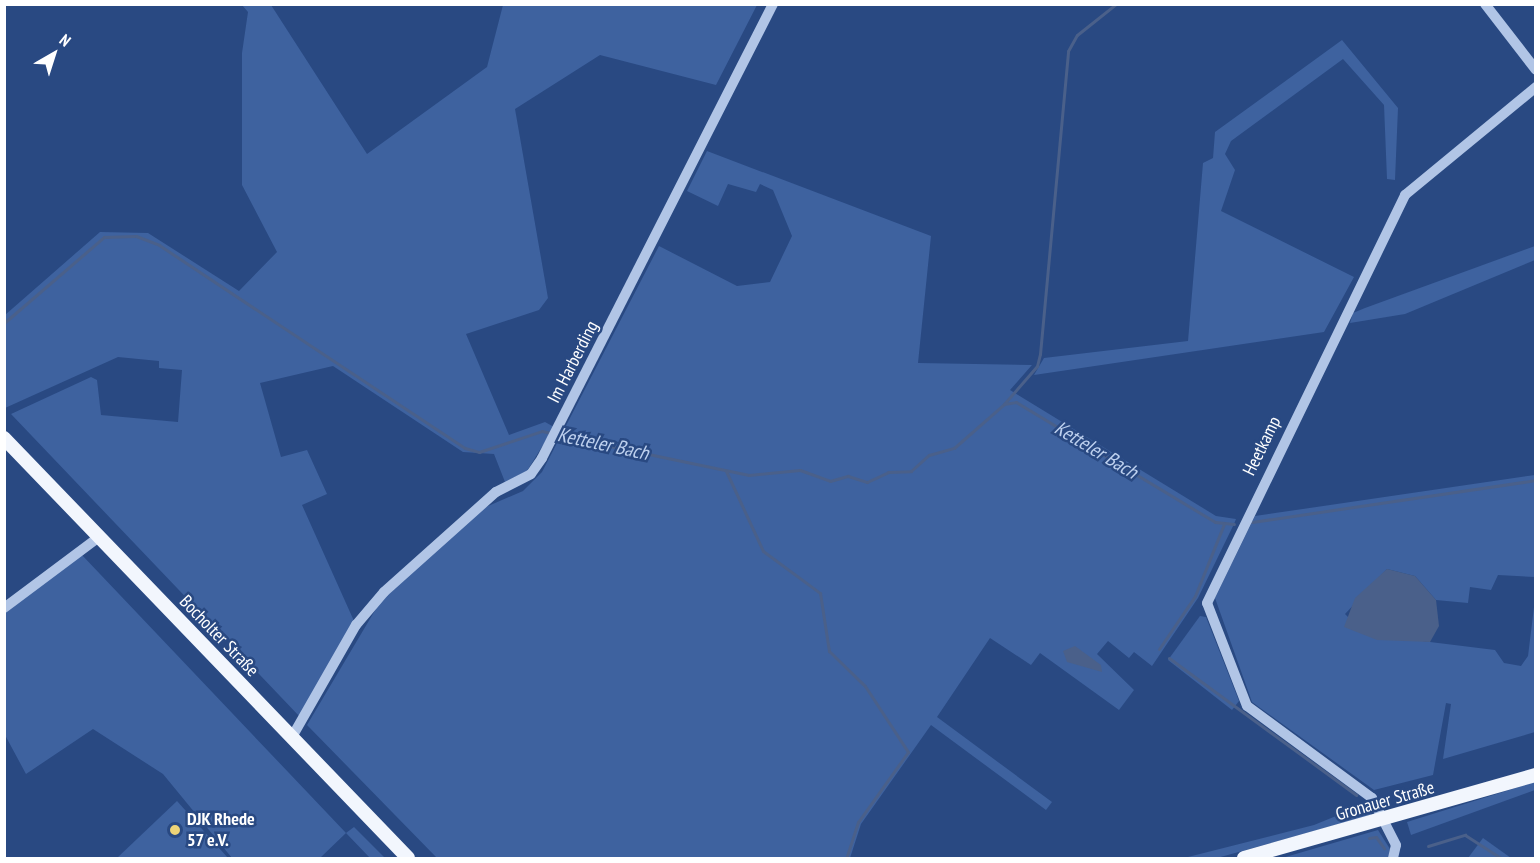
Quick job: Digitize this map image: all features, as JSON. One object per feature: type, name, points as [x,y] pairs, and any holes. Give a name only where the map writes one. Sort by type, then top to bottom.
[{"type":"main road","name":"Bocholter Straße","points":[[4,438],[408,858]]},
{"type":"main road","name":"Gronauer Straße","points":[[1244,858],[1386,821],[1536,775]]},
{"type":"street","name":"Im Harberding","points":[[292,737],[356,625],[384,592],[496,492],[531,474],[552,440],[773,4]]},
{"type":"street","points":[[1485,4],[1536,70]]},
{"type":"street","name":"Heetkamp","points":[[1394,858],[1396,845],[1386,821],[1372,798],[1247,706],[1207,603],[1405,195],[1536,87]]},
{"type":"street","points":[[4,608],[99,537]]},
{"type":"shaded area","points":[[242,5],[271,5],[367,154],[487,67],[503,5],[757,5],[716,85],[600,55],[515,109],[548,298],[539,310],[466,334],[509,435],[545,422],[554,427],[527,471],[505,482],[494,454],[463,452],[333,366],[260,383],[281,457],[307,450],[327,494],[302,505],[354,621],[300,717],[11,414],[91,377],[97,380],[101,415],[178,422],[182,370],[159,368],[159,361],[118,357],[5,408],[5,315],[100,232],[148,233],[239,291],[277,252],[242,185],[242,53],[248,12]]},
{"type":"shaded area","points":[[1342,40],[1398,108],[1395,180],[1387,179],[1384,105],[1343,59],[1231,141],[1225,154],[1235,170],[1221,211],[1354,277],[1324,332],[1034,375],[1044,358],[1188,341],[1203,163],[1213,158],[1215,132]]},
{"type":"shaded area","points":[[707,151],[931,236],[918,363],[1032,365],[1010,390],[1216,516],[1236,519],[1198,598],[1152,666],[1134,652],[1129,658],[1108,641],[1097,654],[1134,690],[1119,710],[1040,653],[1031,665],[990,638],[937,717],[1052,802],[1046,810],[931,725],[861,824],[850,858],[437,858],[307,725],[380,602],[479,510],[523,491],[542,472],[659,246],[737,286],[770,282],[792,236],[773,190],[760,184],[756,192],[728,184],[718,206],[687,191]]},
{"type":"shaded area","points":[[1535,246],[1535,260],[1405,314],[1350,323],[1353,313],[1365,308]]},
{"type":"shaded area","points":[[1535,475],[1535,577],[1498,575],[1491,590],[1470,587],[1468,603],[1436,600],[1415,576],[1387,569],[1345,614],[1365,634],[1495,650],[1504,663],[1521,666],[1528,656],[1535,599],[1535,732],[1443,759],[1451,704],[1446,703],[1433,775],[1374,790],[1252,702],[1215,598],[1255,516]]},
{"type":"shaded area","points":[[81,554],[346,833],[320,858],[232,858],[163,774],[93,729],[26,774],[5,735],[5,613]]},
{"type":"shaded area","points":[[1387,569],[1415,576],[1436,600],[1439,626],[1430,642],[1377,640],[1344,627],[1355,598]]},
{"type":"shaded area","points":[[1200,616],[1206,617],[1239,701],[1232,710],[1168,660]]},
{"type":"shaded area","points":[[1075,646],[1101,665],[1102,672],[1067,662],[1063,651]]},
{"type":"shaded area","points":[[1535,782],[1535,790],[1411,835],[1407,822]]},
{"type":"shaded area","name":"DJK Rhede 57 e.V.","points":[[177,801],[228,858],[117,858]]},
{"type":"shaded area","points":[[1368,803],[1371,815],[1217,858],[1184,858],[1314,825]]},
{"type":"shaded area","points":[[354,827],[385,858],[370,858],[346,833]]},
{"type":"shaded area","points":[[1378,830],[1390,849],[1388,858],[1282,858]]},
{"type":"shaded area","points":[[1483,838],[1511,858],[1468,858]]},
{"type":"waterway","points":[[1004,404],[1037,366],[1040,354],[1068,51],[1077,35],[1116,4]]},
{"type":"waterway","name":"Ketteler Bach","points":[[4,323],[104,237],[136,236],[159,245],[465,448],[479,452],[542,431],[551,433]]},
{"type":"waterway","name":"Ketteler Bach","points":[[557,435],[749,475],[800,470],[830,481],[848,476],[867,482],[888,472],[911,471],[929,455],[954,448],[1004,404],[1016,402],[1215,522],[1234,524]]},
{"type":"waterway","points":[[726,471],[763,551],[820,593],[829,651],[865,686],[908,752],[858,822],[846,858]]},
{"type":"waterway","name":"Ketteler Bach","points":[[1252,522],[1536,480]]},
{"type":"waterway","points":[[1159,649],[1195,596],[1224,524]]},
{"type":"waterway","points":[[1169,658],[1356,795]]},
{"type":"waterway","points":[[1361,813],[1368,809]]},
{"type":"waterway","points":[[1428,846],[1465,835],[1501,858]]},
{"type":"waterway","points":[[1369,838],[1376,837],[1384,848]]},
{"type":"place","name":"DJK Rhede 57 e.V.","points":[[175,830]]}]
